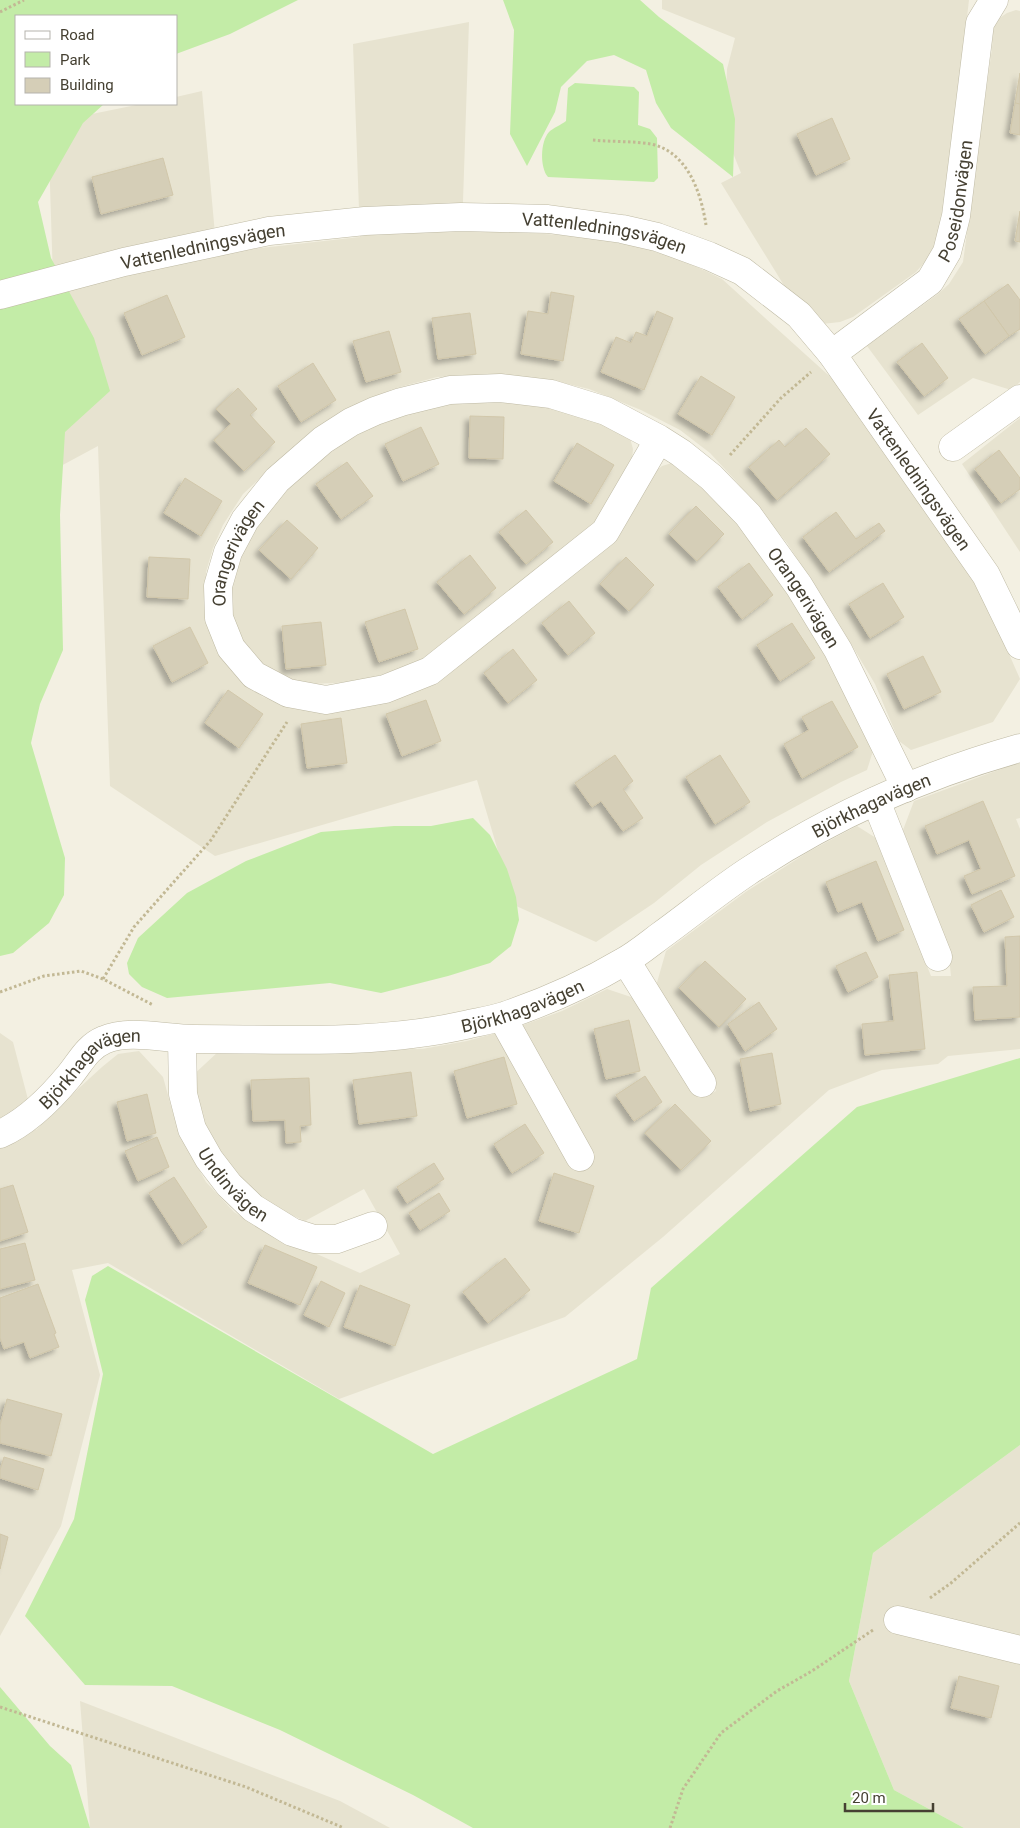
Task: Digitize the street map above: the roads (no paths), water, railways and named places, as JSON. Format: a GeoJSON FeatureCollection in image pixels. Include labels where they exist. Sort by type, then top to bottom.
{"type":"FeatureCollection","features":[{"type":"Feature","properties":{"kind":"street","name":"Poseidonvägen"},"geometry":{"type":"LineString","coordinates":[[832,354],[930,281],[947,252],[956,216],[980,23],[994,0]]}},
{"type":"Feature","properties":{"kind":"street","name":"Vattenledningsvägen"},"geometry":{"type":"LineString","coordinates":[[0,295],[124,262],[268,231],[365,221],[461,217],[548,219],[622,229],[657,237],[709,256],[742,271],[799,315],[832,354],[986,575],[1020,645]]}},
{"type":"Feature","properties":{"kind":"street","name":"Orangerivägen"},"geometry":{"type":"LineString","coordinates":[[659,439],[604,532],[430,671],[385,689],[326,700],[288,693],[254,675],[231,648],[219,618],[218,586],[228,552],[245,520],[277,480],[323,440],[351,422],[401,402],[450,390],[500,388],[551,394],[606,410],[659,439],[681,453],[711,477],[748,514],[799,586],[838,650],[906,788]]}},
{"type":"Feature","properties":{"kind":"street"},"geometry":{"type":"LineString","coordinates":[[953,447],[1020,399]]}},
{"type":"Feature","properties":{"kind":"street","name":"Björkhagavägen"},"geometry":{"type":"LineString","coordinates":[[0,1134],[17,1126],[55,1093],[89,1049],[104,1040],[124,1034],[182,1039],[363,1039],[434,1032],[502,1017],[592,980],[626,961],[748,872],[816,831],[876,800],[992,756],[1020,748]]}},
{"type":"Feature","properties":{"kind":"street"},"geometry":{"type":"LineString","coordinates":[[876,800],[938,956]]}},
{"type":"Feature","properties":{"kind":"street"},"geometry":{"type":"LineString","coordinates":[[626,961],[702,1083]]}},
{"type":"Feature","properties":{"kind":"street"},"geometry":{"type":"LineString","coordinates":[[502,1017],[580,1157]]}},
{"type":"Feature","properties":{"kind":"street","name":"Undinvägen"},"geometry":{"type":"LineString","coordinates":[[182,1039],[182,1094],[192,1129],[209,1159],[229,1185],[253,1208],[292,1232],[314,1239],[337,1239],[373,1226]]}},
{"type":"Feature","properties":{"kind":"street"},"geometry":{"type":"LineString","coordinates":[[898,1620],[1020,1650]]}}]}
